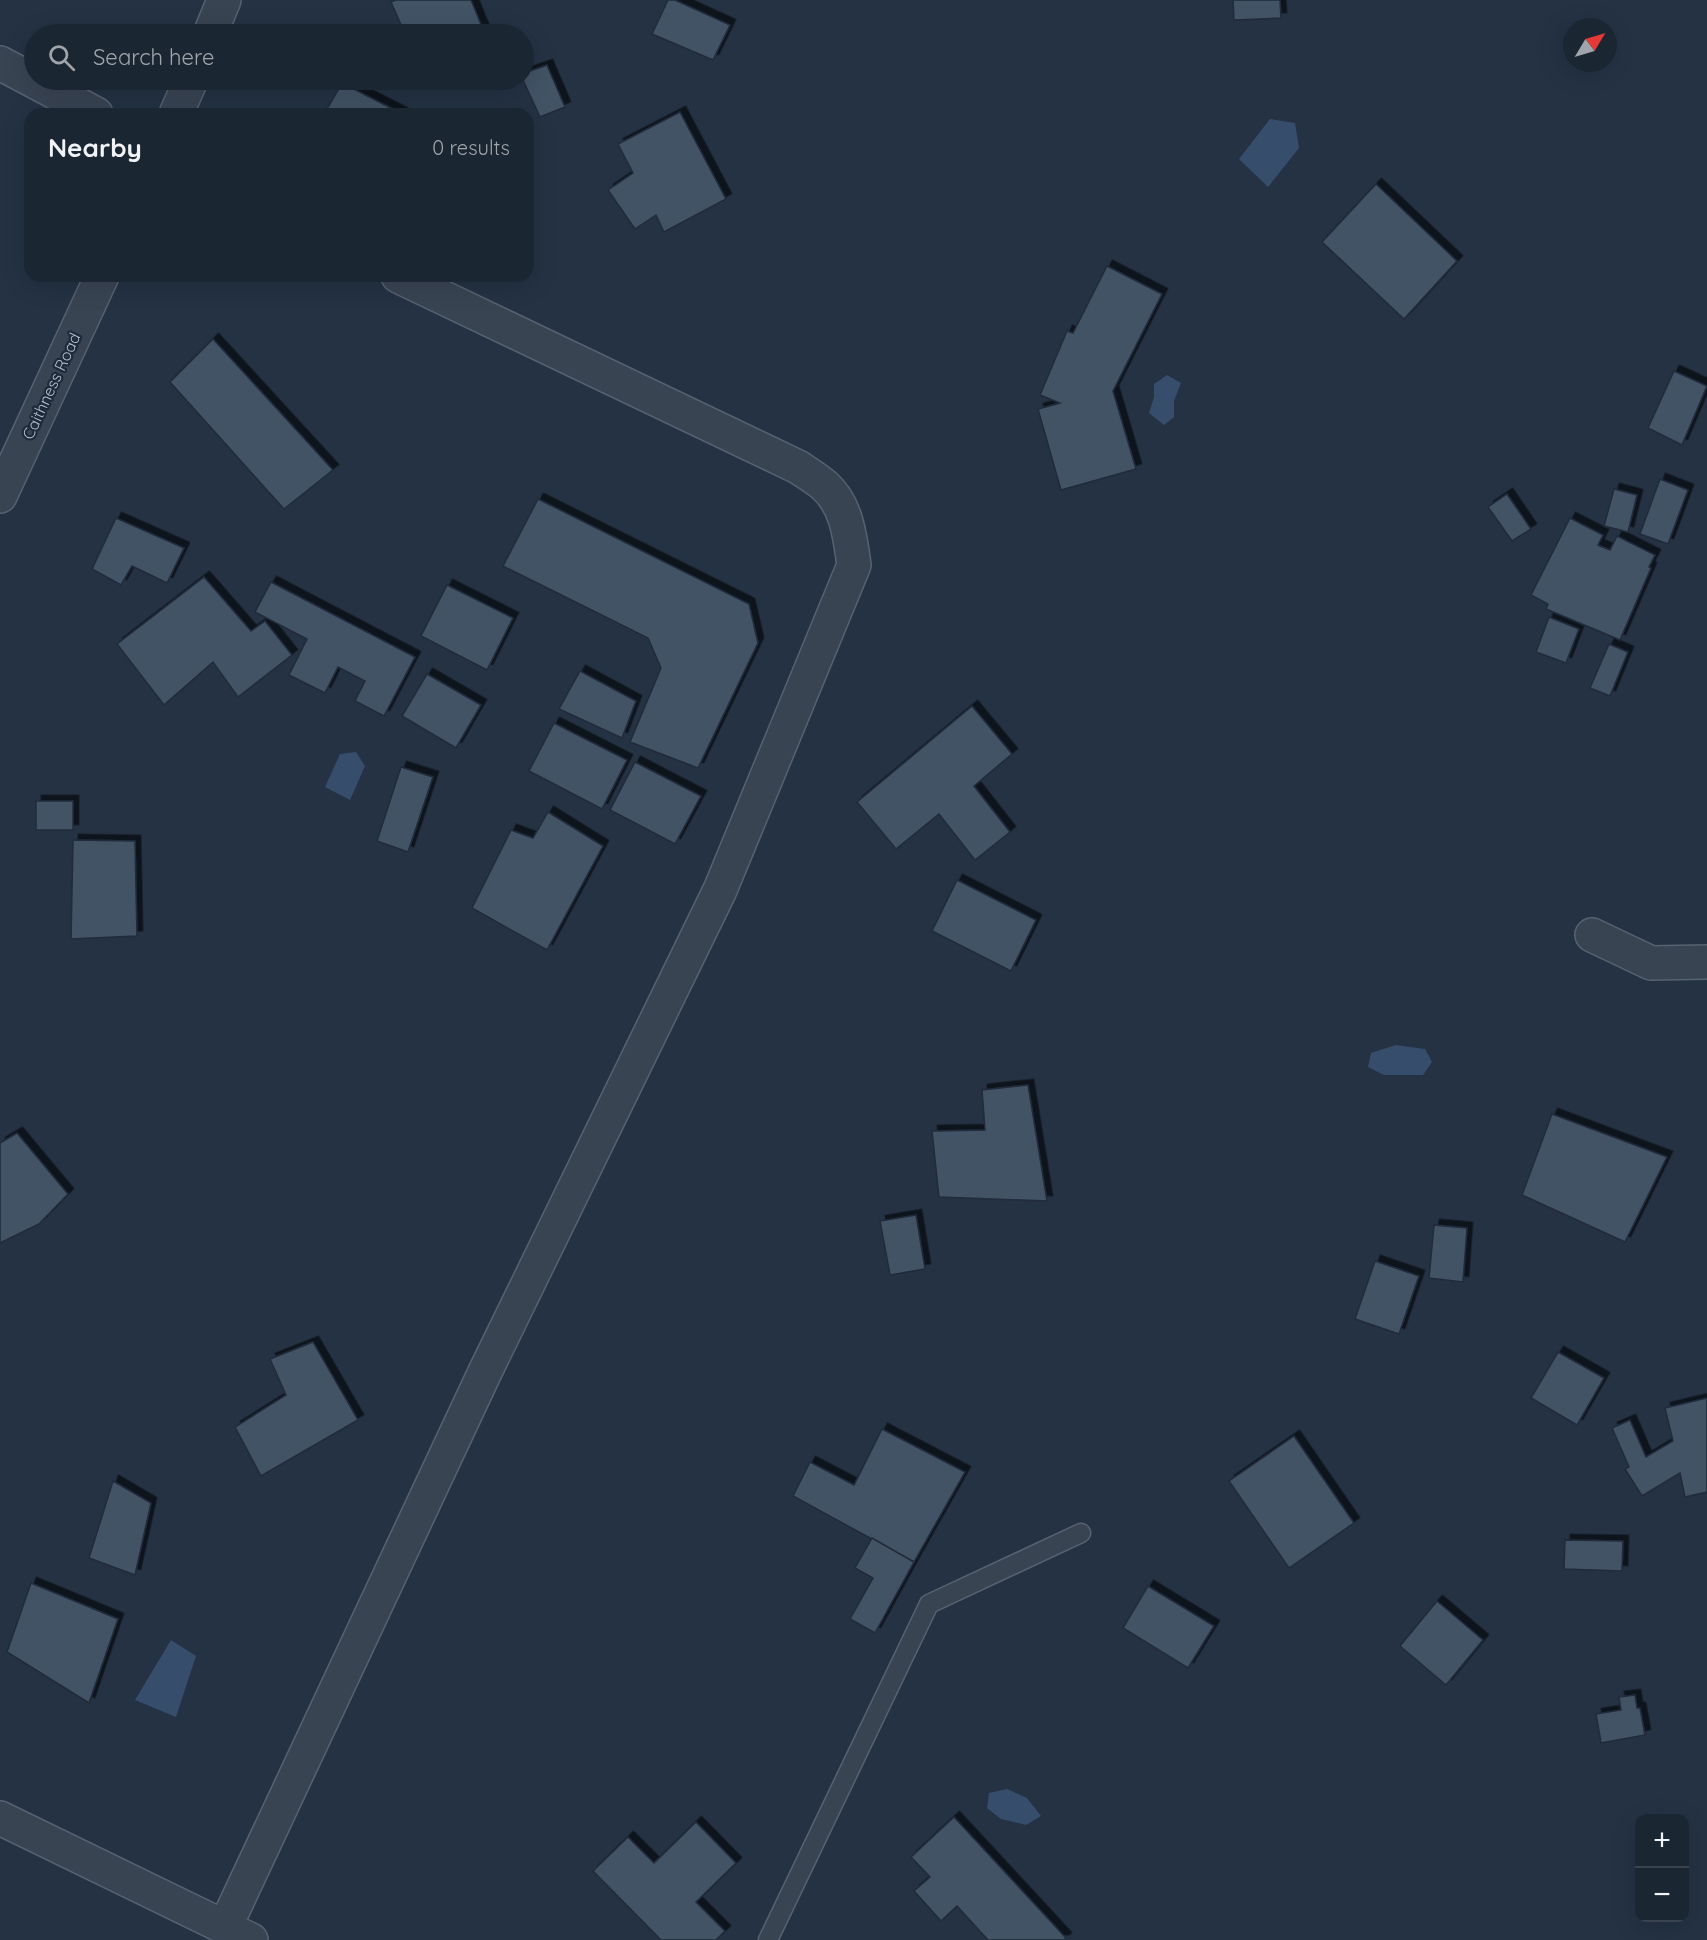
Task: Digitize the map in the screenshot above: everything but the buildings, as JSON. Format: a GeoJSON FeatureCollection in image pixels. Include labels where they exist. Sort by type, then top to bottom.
{"type":"FeatureCollection","features":[{"type":"Feature","properties":{"kind":"street"},"geometry":{"type":"LineString","coordinates":[[214,24],[224,0]]}},
{"type":"Feature","properties":{"kind":"street"},"geometry":{"type":"LineString","coordinates":[[0,63],[24,76]]}},
{"type":"Feature","properties":{"kind":"street"},"geometry":{"type":"LineString","coordinates":[[51,90],[85,108]]}},
{"type":"Feature","properties":{"kind":"street"},"geometry":{"type":"LineString","coordinates":[[179,108],[187,90]]}},
{"type":"Feature","properties":{"kind":"street","name":"Caithness Road"},"geometry":{"type":"LineString","coordinates":[[0,496],[99,282]]}},
{"type":"Feature","properties":{"kind":"street"},"geometry":{"type":"LineString","coordinates":[[0,1818],[238,1934],[484,1374],[720,890],[854,565],[848,525],[837,503],[826,487],[798,467],[411,282]]}},
{"type":"Feature","properties":{"kind":"street"},"geometry":{"type":"LineString","coordinates":[[1592,935],[1651,963],[1707,962]]}},
{"type":"Feature","properties":{"kind":"lane"},"geometry":{"type":"LineString","coordinates":[[768,1940],[929,1604],[1081,1533]]}},
{"type":"Feature","properties":{"kind":"water"},"geometry":{"type":"Polygon","coordinates":[[[1270,119],[1295,123],[1299,148],[1268,187],[1239,159],[1270,119]]]}},
{"type":"Feature","properties":{"kind":"water"},"geometry":{"type":"Polygon","coordinates":[[[1167,375],[1181,383],[1174,401],[1174,417],[1164,425],[1149,413],[1154,397],[1154,384],[1167,375]]]}},
{"type":"Feature","properties":{"kind":"water"},"geometry":{"type":"Polygon","coordinates":[[[356,752],[365,766],[350,800],[325,787],[340,754],[356,752]]]}},
{"type":"Feature","properties":{"kind":"water"},"geometry":{"type":"Polygon","coordinates":[[[1396,1045],[1425,1049],[1432,1062],[1423,1075],[1384,1075],[1368,1067],[1371,1053],[1396,1045]]]}},
{"type":"Feature","properties":{"kind":"water"},"geometry":{"type":"Polygon","coordinates":[[[171,1640],[196,1656],[176,1717],[135,1700],[171,1640]]]}},
{"type":"Feature","properties":{"kind":"water"},"geometry":{"type":"Polygon","coordinates":[[[1007,1789],[1027,1798],[1041,1816],[1026,1825],[1001,1819],[987,1808],[989,1793],[1007,1789]]]}}]}
